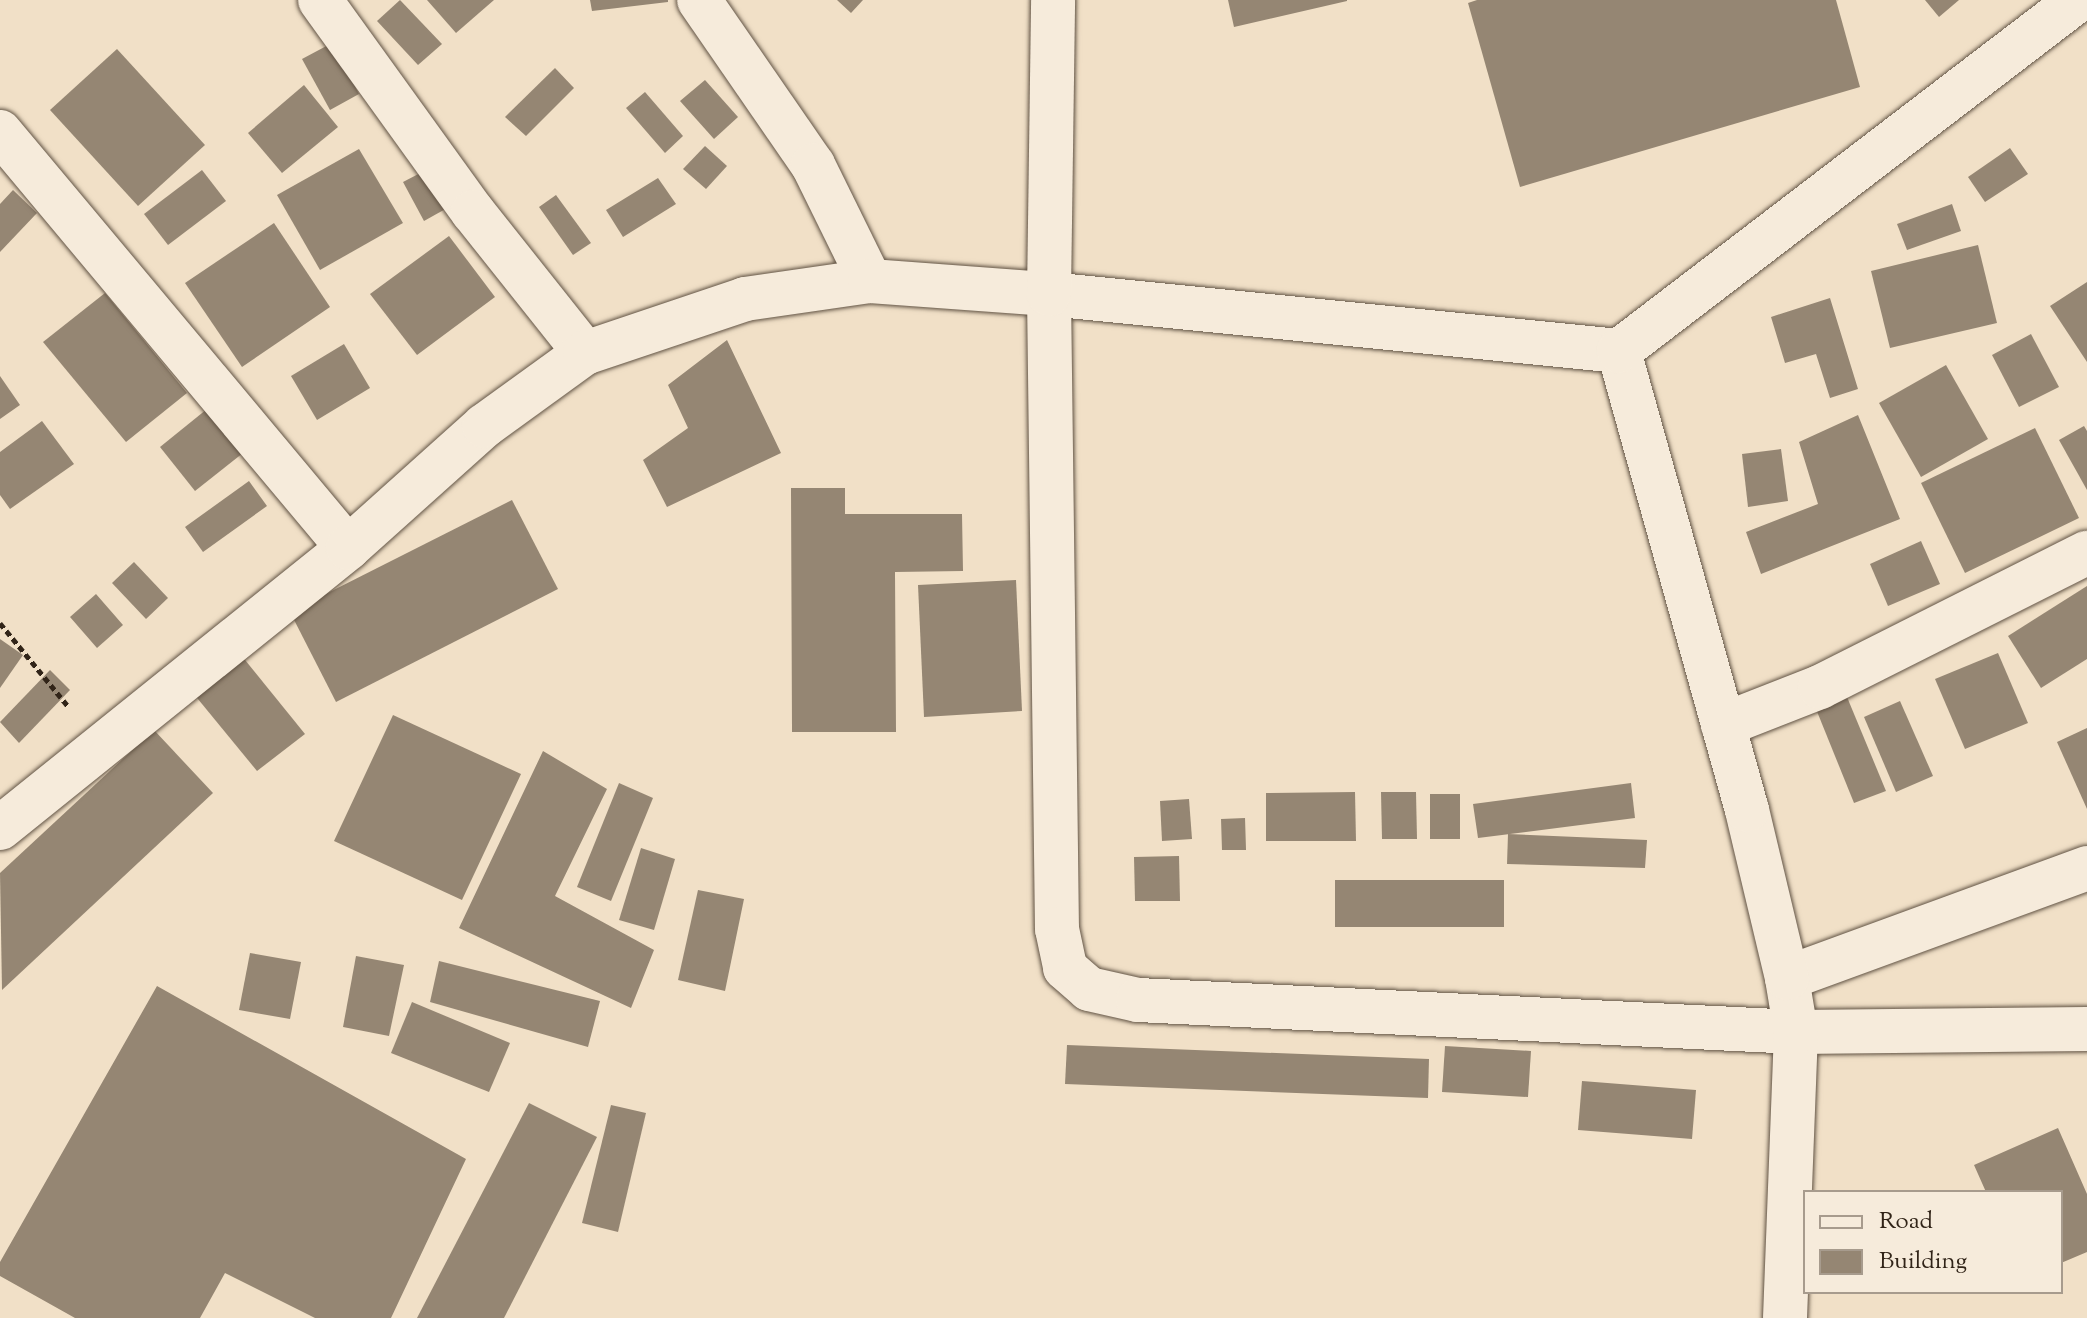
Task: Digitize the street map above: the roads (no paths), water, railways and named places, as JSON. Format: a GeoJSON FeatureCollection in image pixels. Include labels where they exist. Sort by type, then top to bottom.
{"type":"FeatureCollection","features":[{"type":"Feature","properties":{"kind":"street"},"geometry":{"type":"LineString","coordinates":[[320,0],[473,212],[585,353]]}},
{"type":"Feature","properties":{"kind":"street"},"geometry":{"type":"LineString","coordinates":[[699,0],[813,165],[870,281]]}},
{"type":"Feature","properties":{"kind":"street"},"geometry":{"type":"LineString","coordinates":[[1053,0],[1049,294],[1057,929],[1065,968],[1089,989],[1138,1000],[1796,1032],[2087,1029]]}},
{"type":"Feature","properties":{"kind":"street"},"geometry":{"type":"LineString","coordinates":[[0,828],[348,548],[484,426],[585,353],[745,299],[870,281],[1049,294],[1619,351],[2062,5]]}},
{"type":"Feature","properties":{"kind":"street"},"geometry":{"type":"LineString","coordinates":[[0,132],[348,548]]}},
{"type":"Feature","properties":{"kind":"street"},"geometry":{"type":"LineString","coordinates":[[1619,351],[1723,725],[1787,978],[1796,1032],[1785,1318]]}},
{"type":"Feature","properties":{"kind":"street"},"geometry":{"type":"LineString","coordinates":[[1723,725],[1820,687],[2087,553]]}},
{"type":"Feature","properties":{"kind":"street"},"geometry":{"type":"LineString","coordinates":[[1787,978],[2087,868]]}}]}
